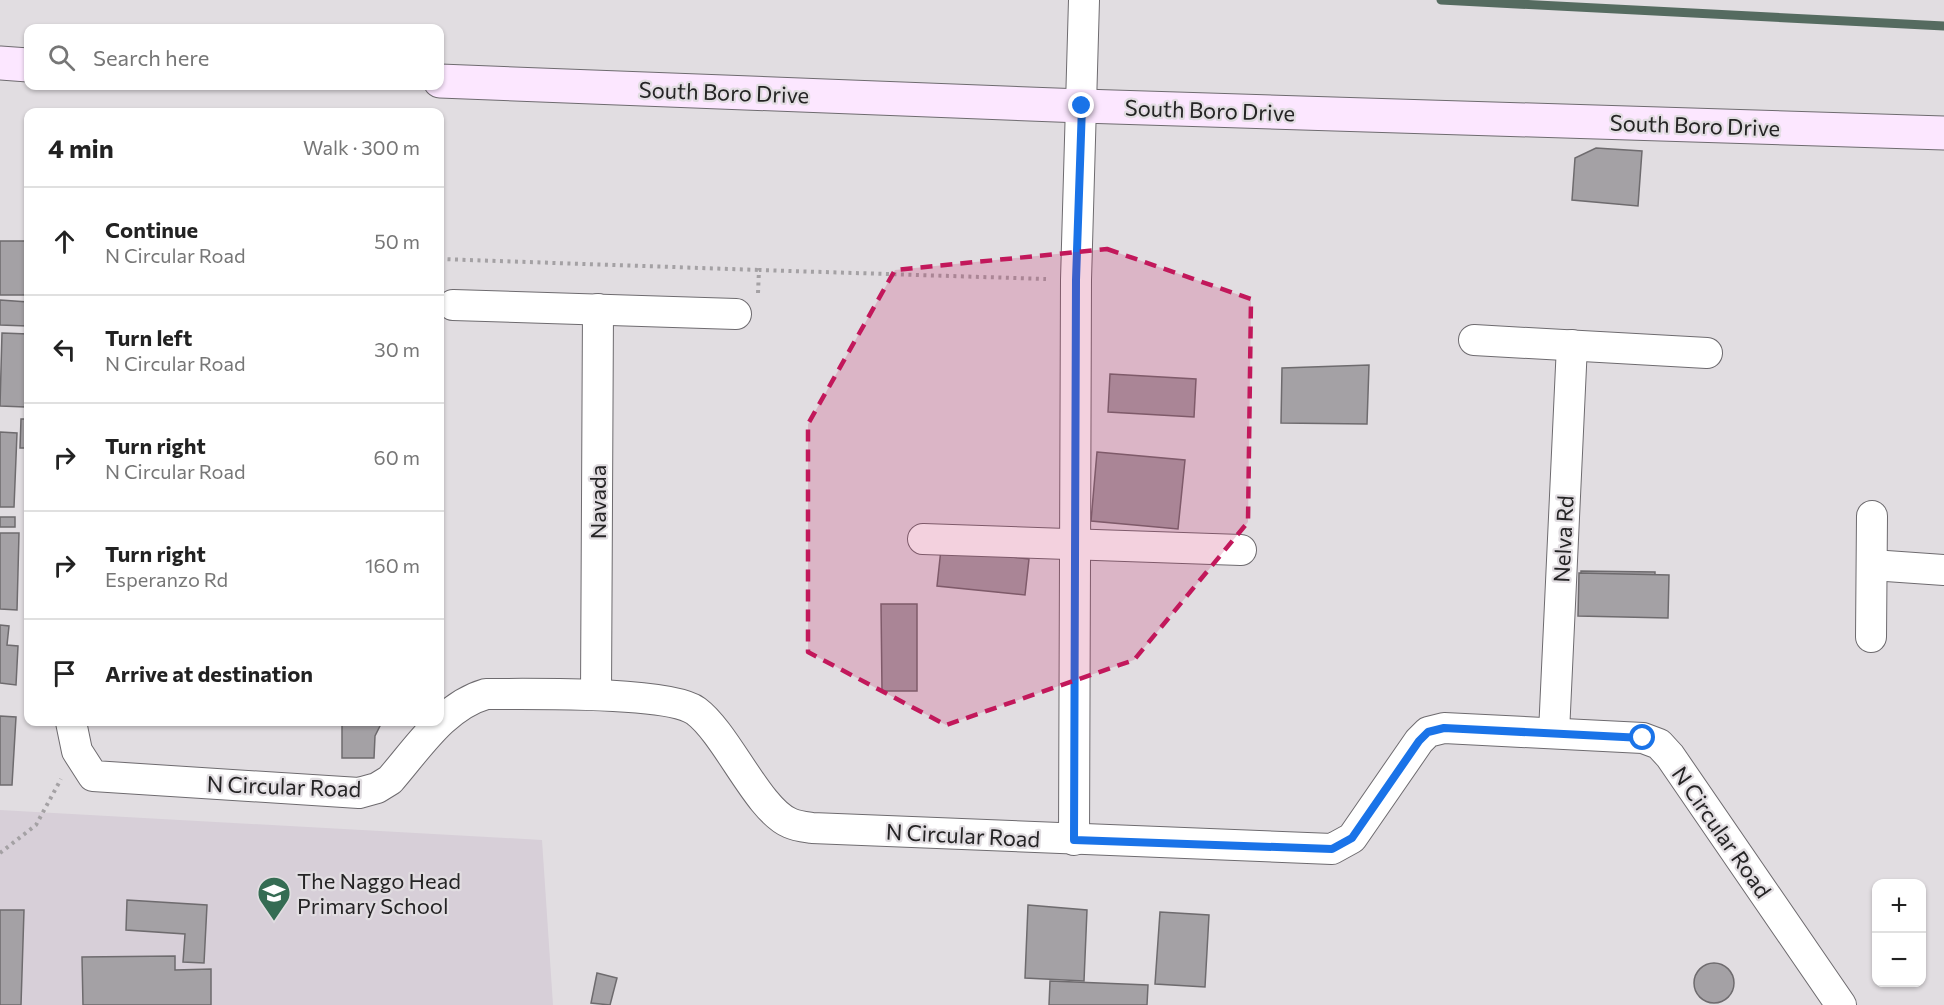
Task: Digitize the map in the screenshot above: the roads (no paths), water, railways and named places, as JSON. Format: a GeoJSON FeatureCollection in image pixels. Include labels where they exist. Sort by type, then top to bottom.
{"type":"FeatureCollection","features":[{"type":"Feature","properties":{"kind":"main road"},"geometry":{"type":"LineString","coordinates":[[0,63],[24,65]]}},
{"type":"Feature","properties":{"kind":"main road","name":"South Boro Drive"},"geometry":{"type":"LineString","coordinates":[[444,81],[1082,106],[1944,133]]}},
{"type":"Feature","properties":{"kind":"street"},"geometry":{"type":"LineString","coordinates":[[1074,840],[1076,280],[1084,0]]}},
{"type":"Feature","properties":{"kind":"street"},"geometry":{"type":"LineString","coordinates":[[453,305],[736,314]]}},
{"type":"Feature","properties":{"kind":"street","name":"Navada"},"geometry":{"type":"LineString","coordinates":[[596,695],[598,309]]}},
{"type":"Feature","properties":{"kind":"street"},"geometry":{"type":"LineString","coordinates":[[1474,340],[1707,353]]}},
{"type":"Feature","properties":{"kind":"street","name":"Nelva Rd"},"geometry":{"type":"LineString","coordinates":[[1554,733],[1572,345]]}},
{"type":"Feature","properties":{"kind":"street"},"geometry":{"type":"LineString","coordinates":[[1871,637],[1872,516]]}},
{"type":"Feature","properties":{"kind":"street"},"geometry":{"type":"LineString","coordinates":[[923,539],[1241,550]]}},
{"type":"Feature","properties":{"kind":"street"},"geometry":{"type":"LineString","coordinates":[[1872,565],[1944,570]]}},
{"type":"Feature","properties":{"kind":"street","name":"N Circular Road"},"geometry":{"type":"LineString","coordinates":[[444,719],[453,709],[470,699],[486,694],[596,695],[674,702],[694,709],[709,723],[767,804],[788,823],[812,828],[1332,849],[1352,838],[1419,741],[1428,732],[1444,728],[1643,738],[1659,744],[1841,1005]]}},
{"type":"Feature","properties":{"kind":"street","name":"N Circular Road"},"geometry":{"type":"LineString","coordinates":[[72,726],[77,751],[93,776],[359,793],[377,788],[390,780],[438,726]]}},
{"type":"Feature","properties":{"kind":"waterway"},"geometry":{"type":"LineString","coordinates":[[1441,0],[1944,26]]}},
{"type":"Feature","properties":{"kind":"place","name":"The Naggo Head Primary School"},"geometry":{"type":"Point","coordinates":[274,922]}}]}
